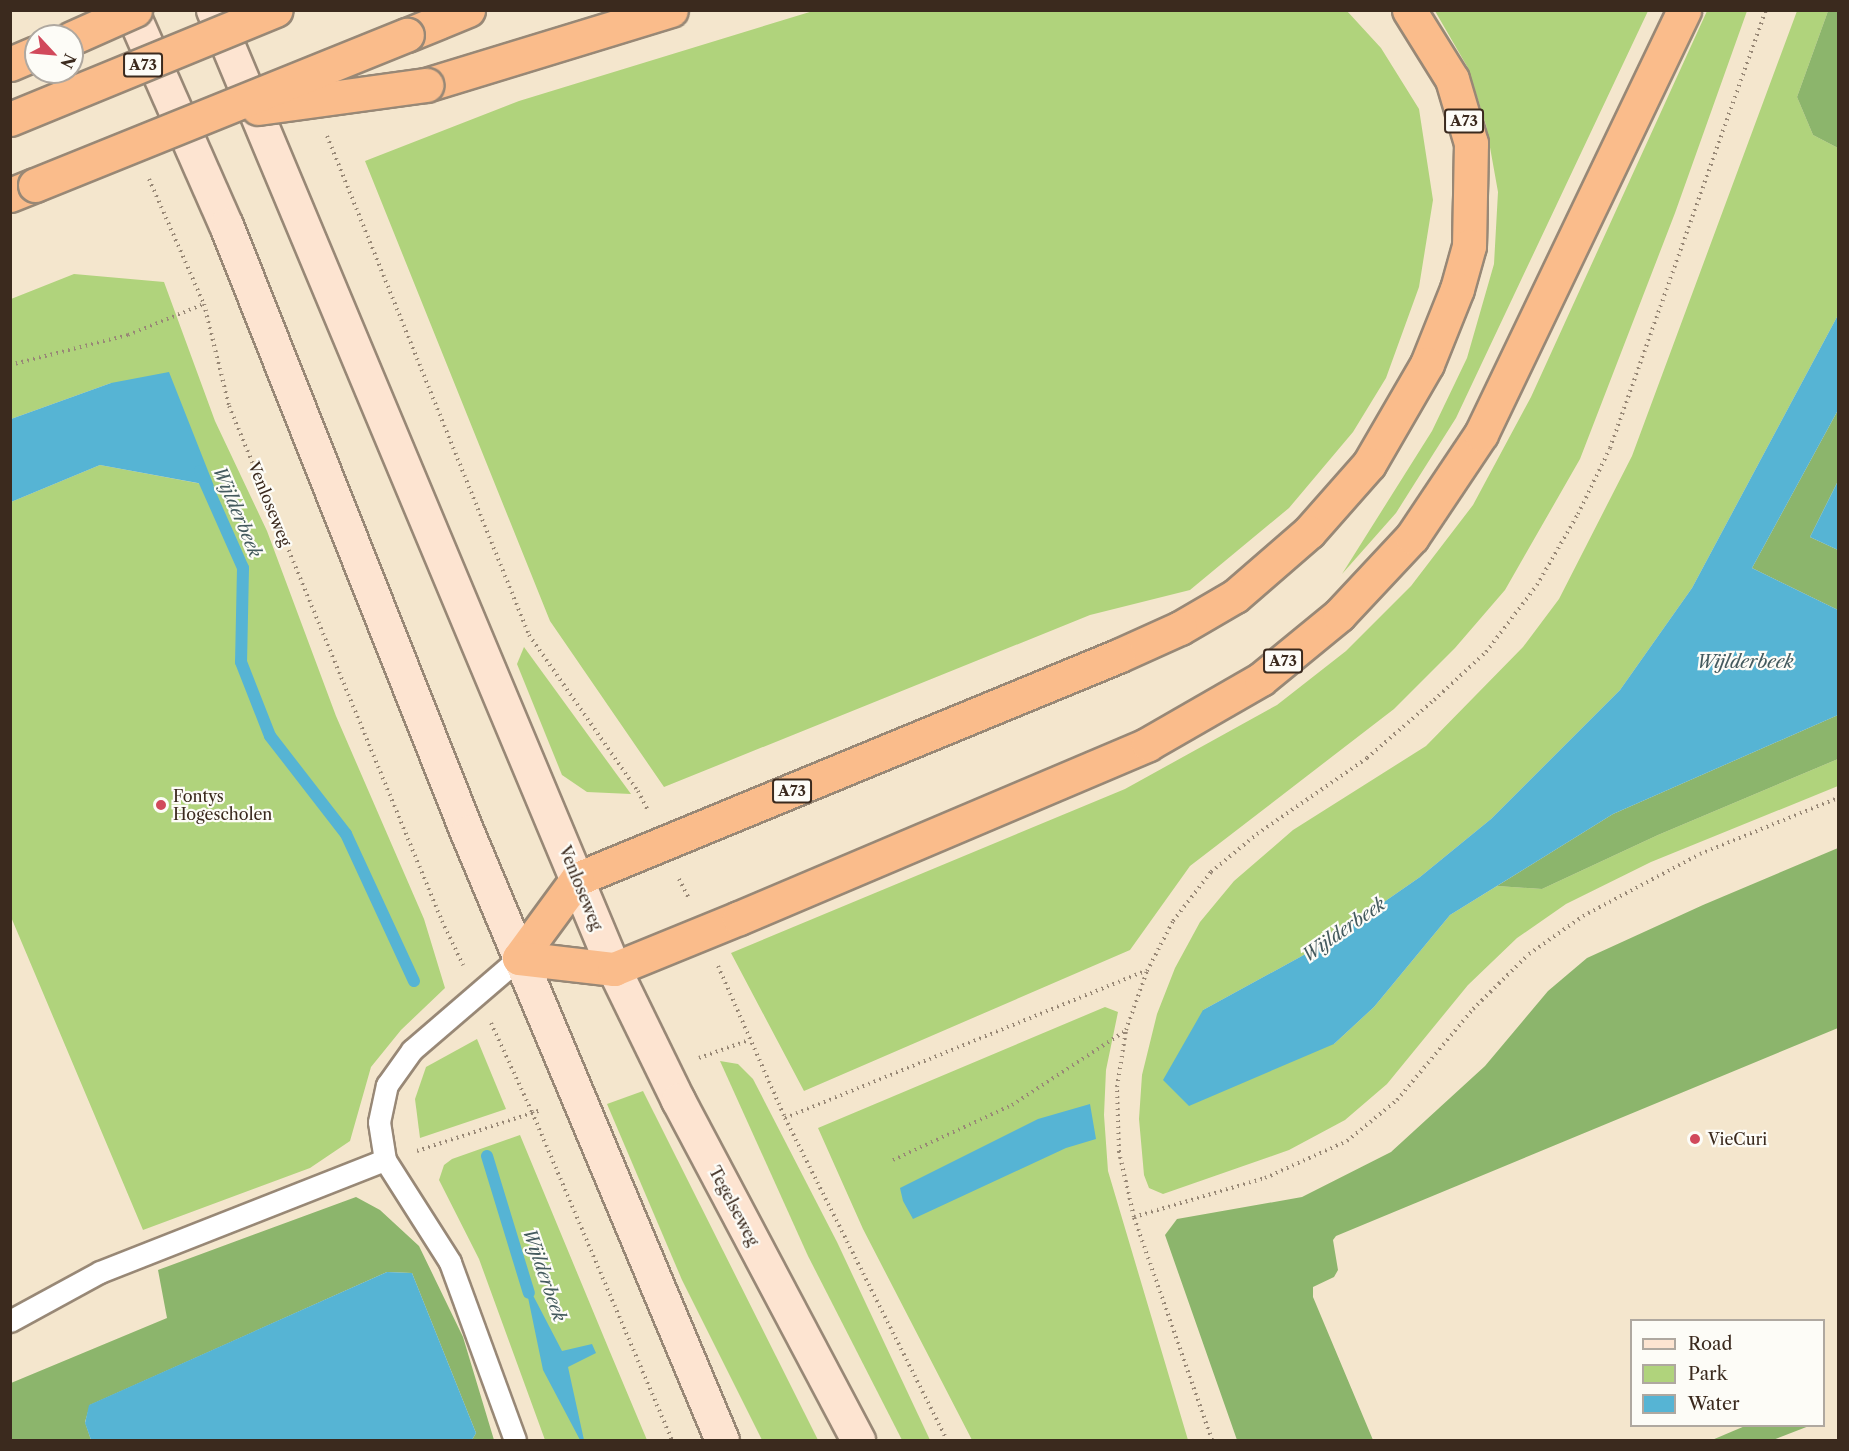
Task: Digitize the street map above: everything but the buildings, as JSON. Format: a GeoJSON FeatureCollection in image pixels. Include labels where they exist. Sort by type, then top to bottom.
{"type":"FeatureCollection","features":[{"type":"Feature","properties":{"kind":"highway"},"geometry":{"type":"LineString","coordinates":[[84,32],[133,10]]}},
{"type":"Feature","properties":{"kind":"highway","name":"A73"},"geometry":{"type":"LineString","coordinates":[[10,119],[276,10]]}},
{"type":"Feature","properties":{"kind":"highway"},"geometry":{"type":"LineString","coordinates":[[23,190],[468,10]]}},
{"type":"Feature","properties":{"kind":"highway"},"geometry":{"type":"LineString","coordinates":[[209,115],[426,86],[671,10]]}},
{"type":"Feature","properties":{"kind":"highway","name":"A73"},"geometry":{"type":"LineString","coordinates":[[578,879],[1180,628],[1235,596],[1309,532],[1369,464],[1427,364],[1458,288],[1469,246],[1470,143],[1452,79],[1409,10]]}},
{"type":"Feature","properties":{"kind":"highway","name":"A73"},"geometry":{"type":"LineString","coordinates":[[614,969],[1148,744],[1261,679],[1340,615],[1412,537],[1481,435],[1684,10]]}},
{"type":"Feature","properties":{"kind":"highway"},"geometry":{"type":"LineString","coordinates":[[10,64],[24,58]]}},
{"type":"Feature","properties":{"kind":"highway"},"geometry":{"type":"LineString","coordinates":[[519,958],[578,879]]}},
{"type":"Feature","properties":{"kind":"highway"},"geometry":{"type":"LineString","coordinates":[[519,958],[614,969]]}},
{"type":"Feature","properties":{"kind":"main road"},"geometry":{"type":"LineString","coordinates":[[133,10],[226,225],[519,958],[722,1440]]}},
{"type":"Feature","properties":{"kind":"main road","name":"Venloseweg"},"geometry":{"type":"LineString","coordinates":[[213,10],[614,969]]}},
{"type":"Feature","properties":{"kind":"main road","name":"Tegelseweg"},"geometry":{"type":"LineString","coordinates":[[614,969],[678,1100],[858,1440]]}},
{"type":"Feature","properties":{"kind":"lane"},"geometry":{"type":"LineString","coordinates":[[514,1440],[450,1262],[385,1160],[379,1122],[387,1085],[412,1050],[519,958]]}},
{"type":"Feature","properties":{"kind":"lane"},"geometry":{"type":"LineString","coordinates":[[10,1321],[100,1272],[385,1160]]}},
{"type":"Feature","properties":{"kind":"path"},"geometry":{"type":"LineString","coordinates":[[1212,1440],[1134,1217],[1119,1152],[1117,1087],[1126,1030],[1147,970],[1173,921],[1211,872],[1257,834],[1367,758],[1434,700],[1486,652],[1537,585],[1578,514],[1610,448],[1766,10]]}},
{"type":"Feature","properties":{"kind":"path"},"geometry":{"type":"LineString","coordinates":[[325,131],[529,635],[638,791],[704,932],[749,1040],[785,1118],[947,1440]]}},
{"type":"Feature","properties":{"kind":"path","name":"Venloseweg"},"geometry":{"type":"LineString","coordinates":[[148,177],[204,304],[229,406],[441,921],[477,993]]}},
{"type":"Feature","properties":{"kind":"path"},"geometry":{"type":"LineString","coordinates":[[10,365],[128,335],[204,304]]}},
{"type":"Feature","properties":{"kind":"path"},"geometry":{"type":"LineString","coordinates":[[1134,1217],[1265,1178],[1347,1141],[1397,1100],[1473,1009],[1538,947],[1582,916],[1700,854],[1839,798]]}},
{"type":"Feature","properties":{"kind":"path"},"geometry":{"type":"LineString","coordinates":[[785,1118],[1147,970]]}},
{"type":"Feature","properties":{"kind":"path"},"geometry":{"type":"LineString","coordinates":[[477,993],[532,1112],[672,1440]]}},
{"type":"Feature","properties":{"kind":"path"},"geometry":{"type":"LineString","coordinates":[[893,1160],[1012,1105],[1126,1030]]}},
{"type":"Feature","properties":{"kind":"green space"},"geometry":{"type":"Polygon","coordinates":[[[813,11],[1347,11],[1381,48],[1419,109],[1433,200],[1419,287],[1386,378],[1353,432],[1289,508],[1190,590],[1090,615],[664,787],[550,621],[365,161],[519,101],[813,11]]]}},
{"type":"Feature","properties":{"kind":"green space"},"geometry":{"type":"Polygon","coordinates":[[[1435,11],[1648,11],[1456,418],[1396,513],[1342,574],[1432,431],[1467,358],[1494,264],[1498,192],[1486,125],[1468,68],[1435,11]]]}},
{"type":"Feature","properties":{"kind":"green space"},"geometry":{"type":"Polygon","coordinates":[[[1707,11],[1747,11],[1675,213],[1580,459],[1505,590],[1455,648],[1394,709],[1190,866],[1130,950],[804,1091],[731,953],[1125,789],[1277,705],[1346,651],[1411,586],[1473,505],[1531,397],[1707,11]]]}},
{"type":"Feature","properties":{"kind":"green space"},"geometry":{"type":"Polygon","coordinates":[[[1797,11],[1828,11],[1797,97],[1813,135],[1838,148],[1838,315],[1692,588],[1620,690],[1491,819],[1420,877],[1322,945],[1203,1010],[1334,1044],[1374,1007],[1450,915],[1497,886],[1542,889],[1658,835],[1838,759],[1838,786],[1651,862],[1566,904],[1517,938],[1468,985],[1387,1084],[1345,1120],[1289,1150],[1163,1194],[1149,1188],[1144,1175],[1139,1119],[1142,1075],[1157,1014],[1175,968],[1200,922],[1234,881],[1293,830],[1426,746],[1523,647],[1559,599],[1632,456],[1797,11]]]}},
{"type":"Feature","properties":{"kind":"green space"},"geometry":{"type":"Polygon","coordinates":[[[1828,11],[1838,11],[1838,148],[1813,135],[1797,97],[1828,11]]]}},
{"type":"Feature","properties":{"kind":"green space"},"geometry":{"type":"Polygon","coordinates":[[[74,274],[164,282],[215,421],[267,531],[336,716],[424,919],[445,988],[401,1030],[371,1067],[350,1141],[310,1168],[143,1230],[11,917],[11,502],[100,465],[213,486],[111,383],[11,419],[11,299],[74,274]]]}},
{"type":"Feature","properties":{"kind":"green space"},"geometry":{"type":"Polygon","coordinates":[[[1838,410],[1838,481],[1810,537],[1838,550],[1838,610],[1752,568],[1838,410]]]}},
{"type":"Feature","properties":{"kind":"green space"},"geometry":{"type":"Polygon","coordinates":[[[524,647],[631,794],[587,792],[562,775],[517,664],[524,647]]]}},
{"type":"Feature","properties":{"kind":"green space"},"geometry":{"type":"Polygon","coordinates":[[[1838,715],[1838,759],[1658,835],[1542,889],[1497,886],[1613,814],[1838,715]]]}},
{"type":"Feature","properties":{"kind":"green space"},"geometry":{"type":"Polygon","coordinates":[[[1838,848],[1838,1028],[1336,1236],[1333,1240],[1338,1270],[1334,1277],[1313,1287],[1313,1297],[1373,1440],[1237,1440],[1165,1235],[1177,1219],[1302,1197],[1391,1152],[1485,1066],[1548,991],[1587,958],[1703,905],[1838,848]]]}},
{"type":"Feature","properties":{"kind":"green space"},"geometry":{"type":"Polygon","coordinates":[[[1105,1007],[1118,1012],[1106,1070],[1104,1115],[1108,1171],[1188,1440],[972,1440],[863,1229],[818,1128],[1105,1007]]]}},
{"type":"Feature","properties":{"kind":"green space"},"geometry":{"type":"Polygon","coordinates":[[[477,1039],[506,1109],[420,1138],[415,1099],[426,1067],[477,1039]]]}},
{"type":"Feature","properties":{"kind":"green space"},"geometry":{"type":"Polygon","coordinates":[[[720,1061],[738,1064],[753,1079],[837,1242],[930,1440],[902,1440],[808,1256],[720,1061]]]}},
{"type":"Feature","properties":{"kind":"green space"},"geometry":{"type":"Polygon","coordinates":[[[643,1091],[818,1440],[762,1440],[682,1280],[607,1104],[643,1091]]]}},
{"type":"Feature","properties":{"kind":"green space"},"geometry":{"type":"Polygon","coordinates":[[[520,1135],[647,1440],[545,1440],[479,1259],[439,1180],[444,1165],[452,1159],[520,1135]]]}},
{"type":"Feature","properties":{"kind":"green space"},"geometry":{"type":"Polygon","coordinates":[[[356,1197],[380,1210],[419,1246],[463,1337],[494,1440],[472,1440],[476,1433],[412,1273],[387,1272],[90,1405],[85,1422],[91,1440],[11,1440],[11,1383],[167,1318],[158,1270],[356,1197]]]}},
{"type":"Feature","properties":{"kind":"green space"},"geometry":{"type":"Polygon","coordinates":[[[1743,1427],[1806,1427],[1773,1440],[1712,1440],[1743,1427]]]}},
{"type":"Feature","properties":{"kind":"water","name":"Wijlderbeek"},"geometry":{"type":"Polygon","coordinates":[[[1838,315],[1838,410],[1752,568],[1838,610],[1838,715],[1613,814],[1450,915],[1374,1007],[1334,1044],[1189,1106],[1163,1080],[1203,1010],[1322,945],[1420,877],[1491,819],[1620,690],[1692,588],[1838,315]]]}},
{"type":"Feature","properties":{"kind":"water"},"geometry":{"type":"Polygon","coordinates":[[[169,372],[214,486],[100,465],[11,502],[11,419],[111,383],[169,372]]]}},
{"type":"Feature","properties":{"kind":"water"},"geometry":{"type":"Polygon","coordinates":[[[1838,481],[1838,550],[1810,537],[1838,481]]]}},
{"type":"Feature","properties":{"kind":"water"},"geometry":{"type":"Polygon","coordinates":[[[1090,1104],[1096,1139],[1066,1148],[913,1219],[903,1201],[900,1188],[1038,1119],[1090,1104]]]}},
{"type":"Feature","properties":{"kind":"water"},"geometry":{"type":"Polygon","coordinates":[[[387,1272],[412,1273],[476,1433],[472,1440],[91,1440],[85,1423],[89,1405],[387,1272]]]}},
{"type":"Feature","properties":{"kind":"water"},"geometry":{"type":"Polygon","coordinates":[[[524,1278],[562,1351],[592,1344],[596,1353],[568,1367],[584,1440],[580,1440],[543,1370],[524,1278]]]}},
{"type":"Feature","properties":{"kind":"waterway","name":"Wijlderbeek"},"geometry":{"type":"LineString","coordinates":[[200,471],[243,568],[241,662],[270,736],[346,834],[414,981]]}},
{"type":"Feature","properties":{"kind":"waterway","name":"Wijlderbeek"},"geometry":{"type":"LineString","coordinates":[[487,1156],[529,1293]]}},
{"type":"Feature","properties":{"kind":"place","name":"Fontys Hogescholen"},"geometry":{"type":"Point","coordinates":[161,805]}},
{"type":"Feature","properties":{"kind":"place","name":"VieCuri"},"geometry":{"type":"Point","coordinates":[1695,1139]}}]}
